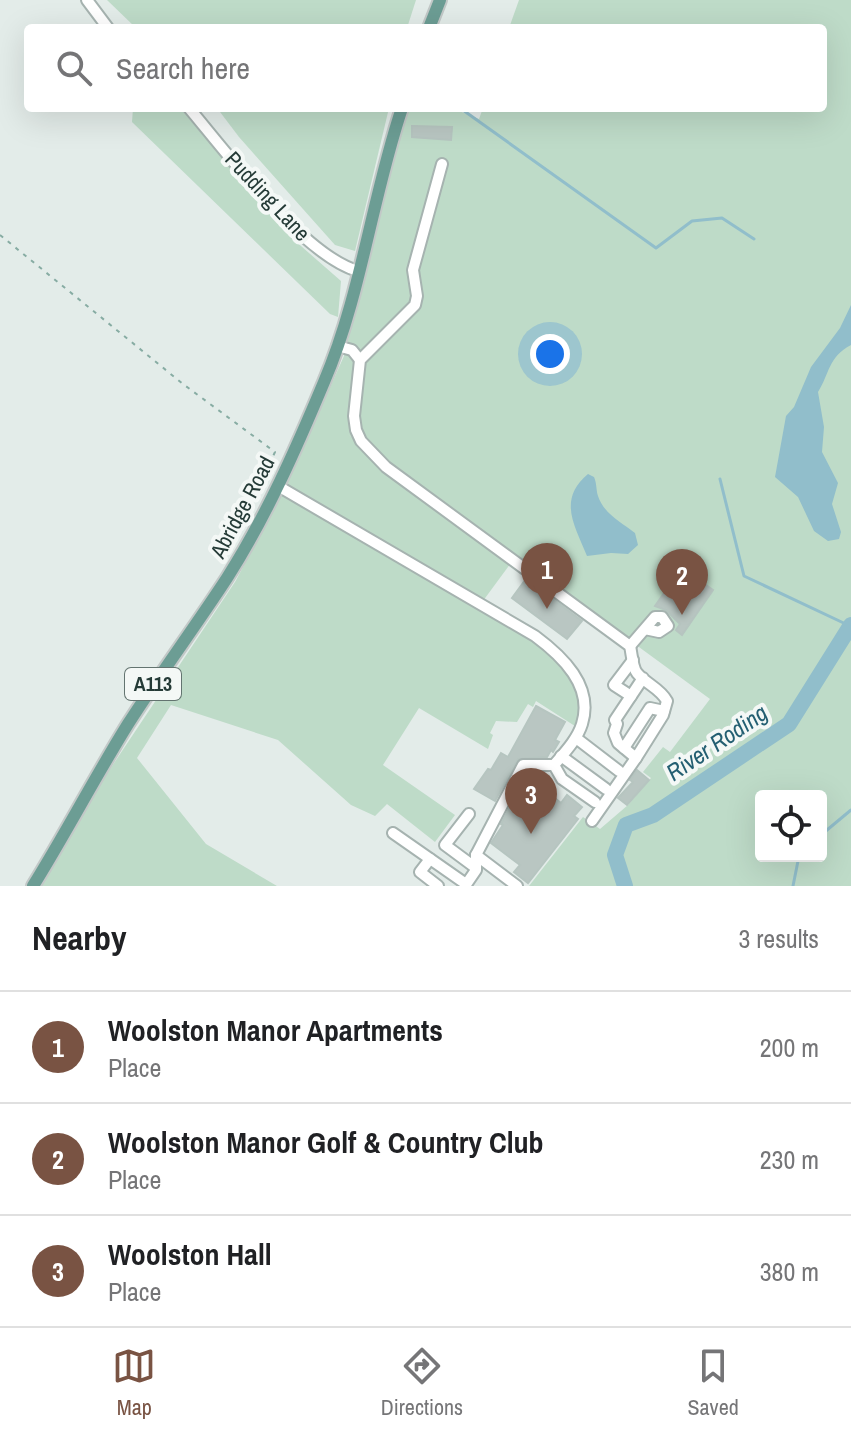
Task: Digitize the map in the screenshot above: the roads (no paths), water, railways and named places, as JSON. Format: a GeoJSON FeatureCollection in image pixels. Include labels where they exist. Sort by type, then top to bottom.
{"type":"FeatureCollection","features":[{"type":"Feature","properties":{"kind":"main road"},"geometry":{"type":"LineString","coordinates":[[431,24],[440,0]]}},
{"type":"Feature","properties":{"kind":"main road","name":"Abridge Road"},"geometry":{"type":"LineString","coordinates":[[33,886],[113,748],[227,577],[280,483],[337,346],[401,112]]}},
{"type":"Feature","properties":{"kind":"street"},"geometry":{"type":"LineString","coordinates":[[87,0],[105,24]]}},
{"type":"Feature","properties":{"kind":"street","name":"Pudding Lane"},"geometry":{"type":"LineString","coordinates":[[192,112],[248,179],[304,236],[328,256],[358,271]]}},
{"type":"Feature","properties":{"kind":"street"},"geometry":{"type":"LineString","coordinates":[[442,164],[413,270],[417,296],[415,305],[360,360],[354,416],[356,430],[369,450],[386,467],[630,646],[635,671],[667,701],[636,758],[592,821]]}},
{"type":"Feature","properties":{"kind":"street"},"geometry":{"type":"LineString","coordinates":[[337,346],[352,350],[360,360]]}},
{"type":"Feature","properties":{"kind":"street"},"geometry":{"type":"LineString","coordinates":[[280,483],[535,636],[561,656],[582,688],[583,722],[576,738],[558,761]]}},
{"type":"Feature","properties":{"kind":"street"},"geometry":{"type":"LineString","coordinates":[[630,646],[645,629]]}},
{"type":"Feature","properties":{"kind":"street"},"geometry":{"type":"LineString","coordinates":[[631,696],[614,685],[633,660]]}},
{"type":"Feature","properties":{"kind":"street"},"geometry":{"type":"LineString","coordinates":[[636,758],[614,738],[615,720],[643,678]]}},
{"type":"Feature","properties":{"kind":"street"},"geometry":{"type":"LineString","coordinates":[[624,748],[650,708],[664,711]]}},
{"type":"Feature","properties":{"kind":"street"},"geometry":{"type":"LineString","coordinates":[[576,738],[619,771]]}},
{"type":"Feature","properties":{"kind":"street"},"geometry":{"type":"LineString","coordinates":[[558,761],[562,779],[595,802]]}},
{"type":"Feature","properties":{"kind":"street"},"geometry":{"type":"LineString","coordinates":[[393,833],[465,885],[476,868],[476,855],[523,765],[558,761],[606,789]]}},
{"type":"Feature","properties":{"kind":"street"},"geometry":{"type":"LineString","coordinates":[[469,814],[445,845],[476,868]]}},
{"type":"Feature","properties":{"kind":"street"},"geometry":{"type":"LineString","coordinates":[[476,855],[517,886]]}},
{"type":"Feature","properties":{"kind":"street"},"geometry":{"type":"LineString","coordinates":[[430,859],[420,872],[438,886]]}},
{"type":"Feature","properties":{"kind":"water"},"geometry":{"type":"Polygon","coordinates":[[[851,305],[851,345],[834,360],[818,392],[824,427],[822,452],[838,483],[832,504],[841,532],[839,539],[828,541],[814,531],[798,497],[775,477],[786,416],[794,407],[811,367],[840,328],[851,305]]]}},
{"type":"Feature","properties":{"kind":"water"},"geometry":{"type":"Polygon","coordinates":[[[588,474],[594,477],[604,508],[635,533],[638,545],[628,554],[587,556],[574,524],[571,503],[573,494],[588,474]]]}},
{"type":"Feature","properties":{"kind":"waterway"},"geometry":{"type":"LineString","coordinates":[[466,112],[656,248],[692,221],[722,218],[754,239]]}},
{"type":"Feature","properties":{"kind":"waterway"},"geometry":{"type":"LineString","coordinates":[[720,479],[744,576],[850,626]]}},
{"type":"Feature","properties":{"kind":"waterway","name":"River Roding"},"geometry":{"type":"LineString","coordinates":[[625,886],[615,855],[626,825],[653,815],[789,724],[851,625]]}},
{"type":"Feature","properties":{"kind":"waterway"},"geometry":{"type":"LineString","coordinates":[[827,830],[851,810]]}},
{"type":"Feature","properties":{"kind":"waterway"},"geometry":{"type":"LineString","coordinates":[[793,886],[798,862]]}},
{"type":"Feature","properties":{"kind":"place","name":"Woolston Manor Apartments"},"geometry":{"type":"Point","coordinates":[547,609]}},
{"type":"Feature","properties":{"kind":"place","name":"Woolston Manor Golf & Country Club"},"geometry":{"type":"Point","coordinates":[682,615]}},
{"type":"Feature","properties":{"kind":"place","name":"Woolston Hall"},"geometry":{"type":"Point","coordinates":[531,834]}}]}
